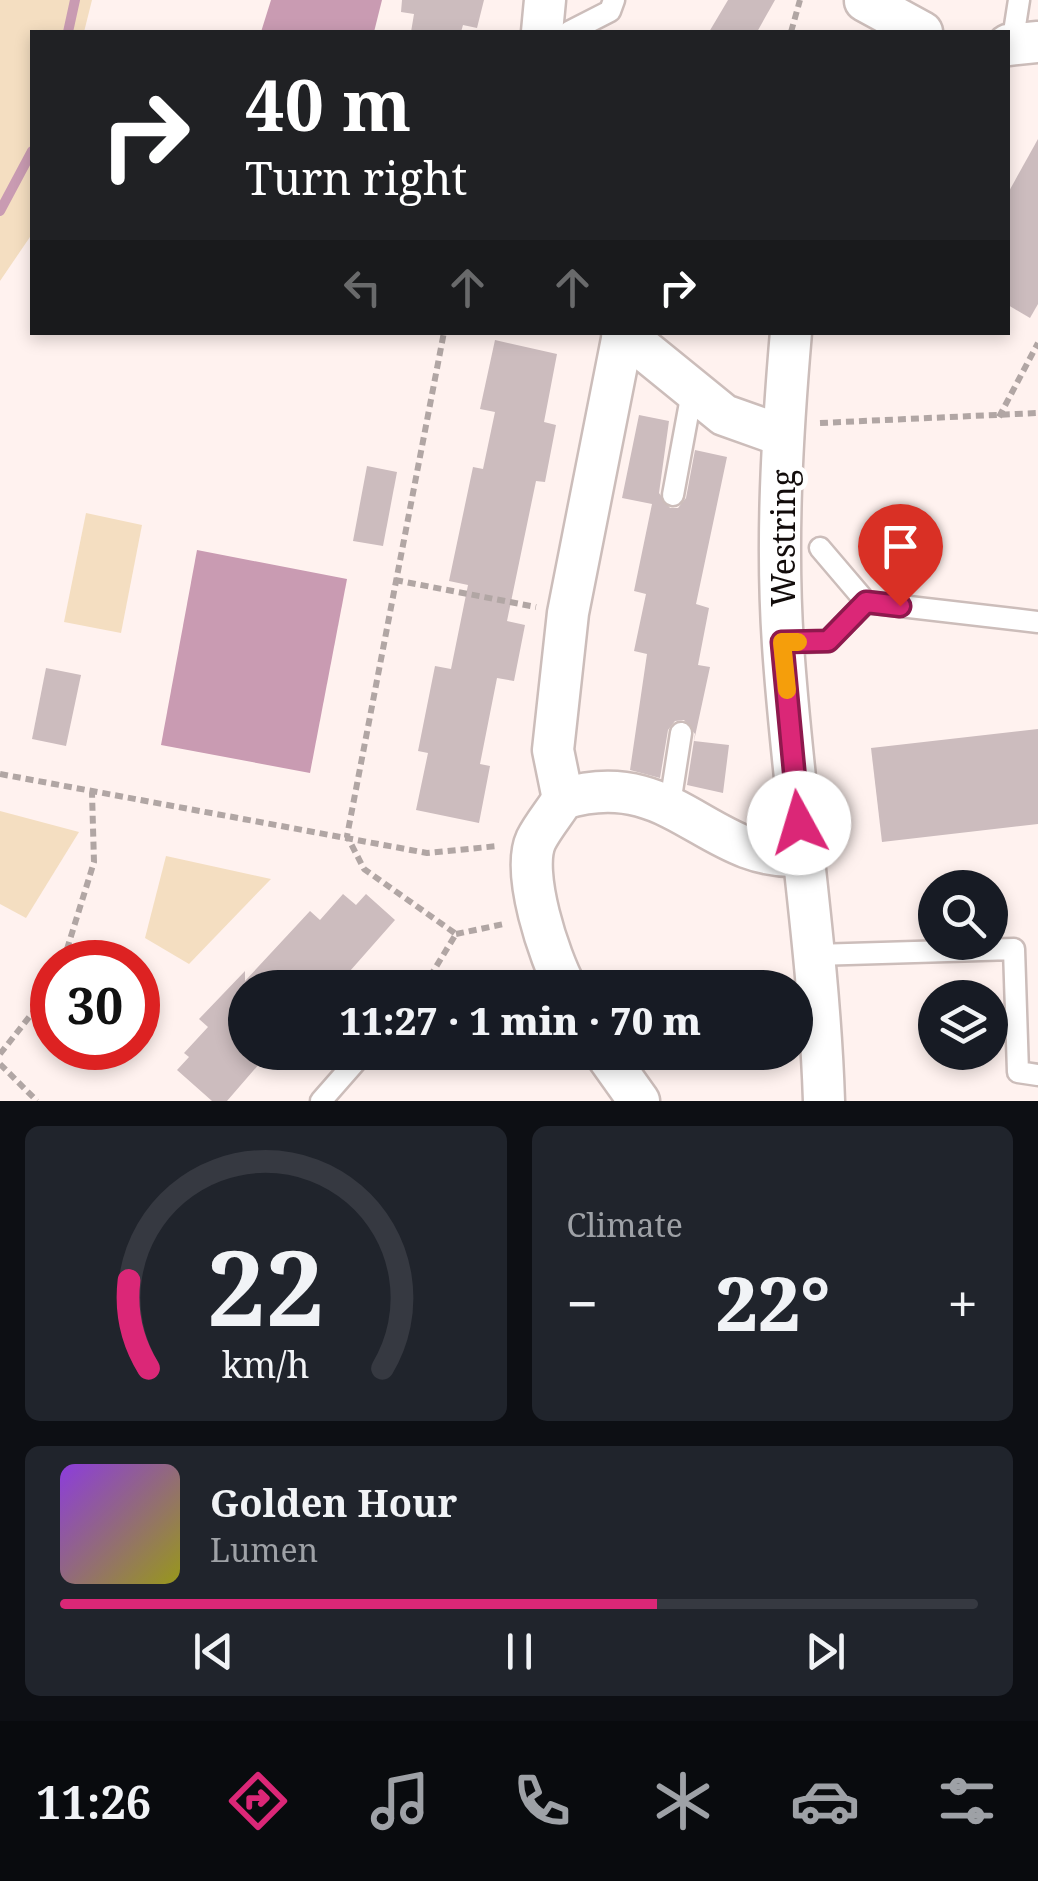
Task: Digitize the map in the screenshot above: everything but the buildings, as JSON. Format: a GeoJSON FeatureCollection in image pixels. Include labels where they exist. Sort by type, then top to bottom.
{"type":"FeatureCollection","features":[{"type":"Feature","properties":{"kind":"street"},"geometry":{"type":"LineString","coordinates":[[542,30],[545,0]]}},
{"type":"Feature","properties":{"kind":"street"},"geometry":{"type":"LineString","coordinates":[[856,30],[865,0],[918,30]]}},
{"type":"Feature","properties":{"kind":"street"},"geometry":{"type":"LineString","coordinates":[[564,799],[553,750],[568,614],[622,335]]}},
{"type":"Feature","properties":{"kind":"street"},"geometry":{"type":"LineString","coordinates":[[624,335],[692,392],[744,426],[783,430]]}},
{"type":"Feature","properties":{"kind":"street","name":"Westring"},"geometry":{"type":"LineString","coordinates":[[791,335],[783,430],[782,642],[815,956],[824,1101]]}},
{"type":"Feature","properties":{"kind":"street"},"geometry":{"type":"LineString","coordinates":[[560,970],[540,916],[534,843],[564,799],[605,789],[670,804],[740,846],[774,858],[803,856]]}},
{"type":"Feature","properties":{"kind":"street"},"geometry":{"type":"LineString","coordinates":[[617,1070],[640,1101]]}},
{"type":"Feature","properties":{"kind":"lane"},"geometry":{"type":"LineString","coordinates":[[573,30],[610,11],[614,0]]}},
{"type":"Feature","properties":{"kind":"lane"},"geometry":{"type":"LineString","coordinates":[[1019,0],[1019,44]]}},
{"type":"Feature","properties":{"kind":"lane"},"geometry":{"type":"LineString","coordinates":[[673,495],[692,392]]}},
{"type":"Feature","properties":{"kind":"lane"},"geometry":{"type":"LineString","coordinates":[[820,548],[866,602],[1038,622]]}},
{"type":"Feature","properties":{"kind":"lane"},"geometry":{"type":"LineString","coordinates":[[782,642],[828,641],[866,602]]}},
{"type":"Feature","properties":{"kind":"lane"},"geometry":{"type":"LineString","coordinates":[[670,804],[681,733]]}},
{"type":"Feature","properties":{"kind":"lane"},"geometry":{"type":"LineString","coordinates":[[815,956],[1014,949],[1018,1072],[1038,1076]]}},
{"type":"Feature","properties":{"kind":"lane"},"geometry":{"type":"LineString","coordinates":[[321,1101],[348,1070]]}},
{"type":"Feature","properties":{"kind":"path"},"geometry":{"type":"LineString","coordinates":[[791,30],[800,0]]}},
{"type":"Feature","properties":{"kind":"path"},"geometry":{"type":"LineString","coordinates":[[443,335],[348,836],[364,869],[456,934]]}},
{"type":"Feature","properties":{"kind":"path"},"geometry":{"type":"LineString","coordinates":[[999,417],[1038,342]]}},
{"type":"Feature","properties":{"kind":"path"},"geometry":{"type":"LineString","coordinates":[[783,430],[1038,413]]}},
{"type":"Feature","properties":{"kind":"path"},"geometry":{"type":"LineString","coordinates":[[395,580],[568,614]]}},
{"type":"Feature","properties":{"kind":"path"},"geometry":{"type":"LineString","coordinates":[[0,774],[427,853],[534,843]]}},
{"type":"Feature","properties":{"kind":"path"},"geometry":{"type":"LineString","coordinates":[[70,940],[94,862],[92,793]]}},
{"type":"Feature","properties":{"kind":"path"},"geometry":{"type":"LineString","coordinates":[[434,970],[456,934],[540,916]]}},
{"type":"Feature","properties":{"kind":"path"},"geometry":{"type":"LineString","coordinates":[[0,1054],[30,1016]]}},
{"type":"Feature","properties":{"kind":"path"},"geometry":{"type":"LineString","coordinates":[[0,1064],[37,1101]]}},
{"type":"Feature","properties":{"kind":"shaded area"},"geometry":{"type":"Polygon","coordinates":[[[0,0],[92,0],[84,30],[30,30],[30,237],[0,281],[0,0]]]}},
{"type":"Feature","properties":{"kind":"shaded area"},"geometry":{"type":"Polygon","coordinates":[[[271,0],[382,0],[374,30],[262,30],[271,0]]]}},
{"type":"Feature","properties":{"kind":"shaded area"},"geometry":{"type":"Polygon","coordinates":[[[86,513],[142,525],[121,633],[64,622],[86,513]]]}},
{"type":"Feature","properties":{"kind":"shaded area"},"geometry":{"type":"Polygon","coordinates":[[[197,550],[347,579],[310,773],[161,745],[197,550]]]}},
{"type":"Feature","properties":{"kind":"shaded area"},"geometry":{"type":"Polygon","coordinates":[[[0,811],[79,832],[26,918],[0,904],[0,811]]]}},
{"type":"Feature","properties":{"kind":"shaded area"},"geometry":{"type":"Polygon","coordinates":[[[166,856],[271,879],[189,964],[160,947],[160,940],[145,938],[166,856]]]}},
{"type":"Feature","properties":{"kind":"waterway"},"geometry":{"type":"LineString","coordinates":[[68,30],[75,0]]}},
{"type":"Feature","properties":{"kind":"waterway"},"geometry":{"type":"LineString","coordinates":[[0,211],[30,155]]}},
{"type":"Feature","properties":{"kind":"slow traffic"},"geometry":{"type":"LineString","coordinates":[[787,690],[782,642],[798,642]]}},
{"type":"Feature","properties":{"kind":"route"},"geometry":{"type":"LineString","coordinates":[[799,823],[782,642],[828,641],[866,602],[900,606]]}}]}
